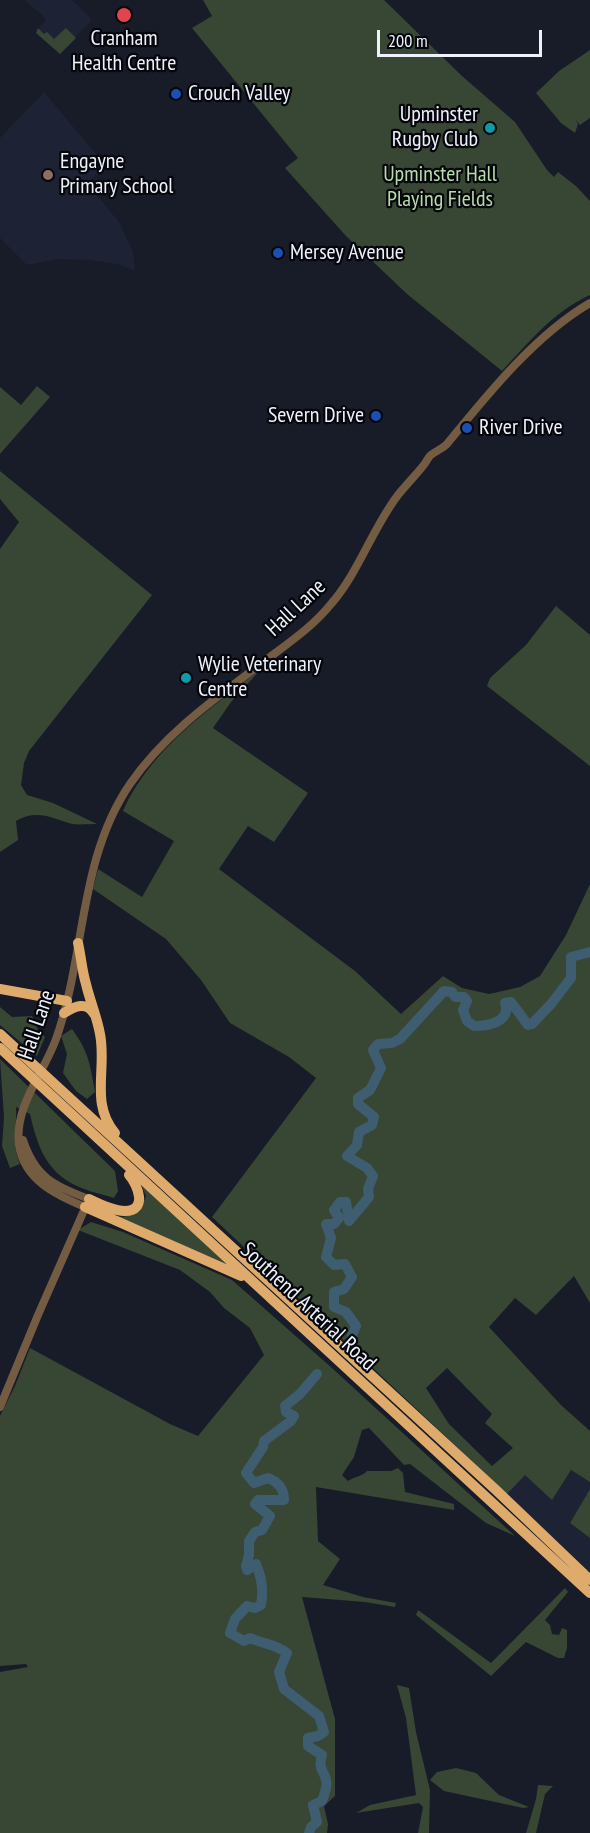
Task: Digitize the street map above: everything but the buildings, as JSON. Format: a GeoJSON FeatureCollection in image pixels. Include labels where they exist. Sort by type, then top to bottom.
{"type":"FeatureCollection","features":[{"type":"Feature","properties":{"kind":"highway"},"geometry":{"type":"LineString","coordinates":[[78,943],[85,983],[97,1018],[102,1050],[100,1088],[102,1111],[108,1124],[136,1160]]}},
{"type":"Feature","properties":{"kind":"highway"},"geometry":{"type":"LineString","coordinates":[[0,989],[67,1001]]}},
{"type":"Feature","properties":{"kind":"highway"},"geometry":{"type":"LineString","coordinates":[[64,1013],[74,1007],[84,1006],[92,1010],[97,1018]]}},
{"type":"Feature","properties":{"kind":"highway","name":"Southend Arterial Road"},"geometry":{"type":"LineString","coordinates":[[0,1034],[496,1490],[590,1580]]}},
{"type":"Feature","properties":{"kind":"highway","name":"Southend Arterial Road"},"geometry":{"type":"LineString","coordinates":[[0,1048],[590,1593]]}},
{"type":"Feature","properties":{"kind":"highway"},"geometry":{"type":"LineString","coordinates":[[84,1125],[132,1178],[137,1185],[140,1197],[137,1206],[126,1211],[87,1203]]}},
{"type":"Feature","properties":{"kind":"highway"},"geometry":{"type":"LineString","coordinates":[[87,1203],[223,1267],[261,1290]]}},
{"type":"Feature","properties":{"kind":"street","name":"Hall Lane"},"geometry":{"type":"LineString","coordinates":[[87,1203],[70,1201],[45,1187],[31,1172],[21,1152],[20,1131],[25,1104],[52,1051],[64,1013],[94,864],[105,832],[129,786],[152,755],[193,716],[311,626],[342,590],[398,495],[432,454],[447,444],[512,369],[545,336],[568,316],[590,303]]}},
{"type":"Feature","properties":{"kind":"street"},"geometry":{"type":"LineString","coordinates":[[0,1407],[87,1203],[43,1176],[31,1159],[20,1131]]}},
{"type":"Feature","properties":{"kind":"street"},"geometry":{"type":"LineString","coordinates":[[70,1201],[77,1209],[80,1219]]}},
{"type":"Feature","properties":{"kind":"shaded area"},"geometry":{"type":"Polygon","coordinates":[[[25,0],[72,0],[91,18],[90,22],[60,54],[36,33],[46,19],[25,0]]]}},
{"type":"Feature","properties":{"kind":"shaded area","name":"Engayne Primary School"},"geometry":{"type":"Polygon","coordinates":[[[44,92],[106,166],[87,183],[119,222],[133,251],[135,271],[117,264],[89,260],[57,259],[27,265],[0,238],[0,138],[44,92]]]}},
{"type":"Feature","properties":{"kind":"shaded area"},"geometry":{"type":"Polygon","coordinates":[[[571,1470],[590,1482],[590,1489],[570,1523],[590,1538],[590,1574],[507,1494],[525,1474],[571,1470]]]}},
{"type":"Feature","properties":{"kind":"green space","name":"Upminster Hall Playing Fields"},"geometry":{"type":"Polygon","coordinates":[[[203,0],[384,0],[462,76],[515,122],[554,177],[558,172],[590,201],[590,295],[553,319],[502,371],[407,294],[346,236],[285,168],[298,158],[192,28],[212,16],[203,0]]]}},
{"type":"Feature","properties":{"kind":"green space"},"geometry":{"type":"Polygon","coordinates":[[[38,28],[44,34],[47,32],[54,39],[66,28],[76,38],[60,54],[36,33],[38,28]]]}},
{"type":"Feature","properties":{"kind":"green space"},"geometry":{"type":"Polygon","coordinates":[[[590,50],[590,118],[580,125],[576,120],[578,124],[575,133],[561,123],[536,93],[559,71],[590,50]]]}},
{"type":"Feature","properties":{"kind":"green space"},"geometry":{"type":"Polygon","coordinates":[[[37,386],[50,397],[0,454],[0,387],[21,405],[37,386]]]}},
{"type":"Feature","properties":{"kind":"green space"},"geometry":{"type":"Polygon","coordinates":[[[0,471],[152,595],[29,751],[24,763],[21,785],[27,795],[53,803],[97,824],[72,824],[37,815],[24,817],[16,821],[18,840],[0,852],[0,549],[19,522],[0,499],[0,471]]]}},
{"type":"Feature","properties":{"kind":"green space"},"geometry":{"type":"Polygon","coordinates":[[[556,606],[590,635],[590,766],[487,686],[490,678],[526,645],[556,606]]]}},
{"type":"Feature","properties":{"kind":"green space"},"geometry":{"type":"Polygon","coordinates":[[[262,668],[231,702],[213,728],[308,793],[274,842],[248,826],[219,869],[355,971],[401,1014],[443,976],[462,988],[489,994],[520,987],[540,976],[566,935],[590,884],[590,1303],[574,1276],[536,1315],[515,1298],[489,1327],[561,1405],[590,1431],[590,1482],[571,1470],[552,1500],[525,1475],[507,1494],[212,1217],[316,1078],[289,1057],[230,1023],[201,980],[166,939],[93,889],[98,869],[142,897],[174,841],[123,811],[149,768],[165,749],[203,714],[262,668]],[[447,1368],[426,1388],[449,1424],[492,1466],[513,1448],[485,1423],[492,1414],[447,1368]]]}},
{"type":"Feature","properties":{"kind":"green space"},"geometry":{"type":"Polygon","coordinates":[[[0,1007],[12,1017],[32,1016],[38,1030],[45,1037],[37,1056],[0,1025],[0,1007]]]}},
{"type":"Feature","properties":{"kind":"green space"},"geometry":{"type":"Polygon","coordinates":[[[72,1029],[85,1052],[92,1074],[95,1092],[87,1099],[76,1091],[63,1073],[67,1054],[61,1036],[72,1029]]]}},
{"type":"Feature","properties":{"kind":"green space"},"geometry":{"type":"Polygon","coordinates":[[[0,1059],[115,1171],[118,1191],[114,1198],[82,1188],[58,1173],[44,1156],[30,1114],[16,1107],[15,1142],[20,1164],[10,1168],[2,1146],[4,1117],[0,1059]]]}},
{"type":"Feature","properties":{"kind":"green space"},"geometry":{"type":"Polygon","coordinates":[[[140,1182],[231,1268],[106,1214],[123,1217],[140,1211],[146,1196],[140,1182]]]}},
{"type":"Feature","properties":{"kind":"green space"},"geometry":{"type":"Polygon","coordinates":[[[91,1222],[123,1232],[232,1280],[332,1368],[515,1536],[486,1523],[410,1464],[404,1465],[369,1428],[362,1430],[354,1457],[342,1475],[348,1481],[367,1471],[391,1471],[398,1468],[403,1473],[405,1492],[454,1504],[454,1510],[316,1487],[318,1541],[340,1559],[323,1585],[363,1597],[396,1603],[395,1607],[302,1597],[335,1719],[335,1796],[324,1806],[328,1824],[327,1833],[0,1833],[0,1672],[28,1667],[26,1664],[0,1666],[0,1416],[30,1348],[170,1424],[198,1436],[264,1355],[250,1328],[224,1308],[210,1292],[180,1270],[78,1230],[91,1222]]]}},
{"type":"Feature","properties":{"kind":"green space"},"geometry":{"type":"Polygon","coordinates":[[[590,1489],[590,1538],[570,1523],[590,1489]]]}},
{"type":"Feature","properties":{"kind":"green space"},"geometry":{"type":"Polygon","coordinates":[[[565,1588],[568,1592],[545,1620],[550,1625],[552,1634],[559,1635],[562,1628],[567,1630],[567,1648],[564,1658],[558,1658],[526,1642],[491,1676],[416,1615],[418,1610],[491,1663],[565,1588]]]}},
{"type":"Feature","properties":{"kind":"green space"},"geometry":{"type":"Polygon","coordinates":[[[397,1685],[409,1688],[416,1732],[430,1790],[429,1833],[418,1833],[423,1807],[419,1803],[356,1813],[370,1805],[416,1795],[406,1718],[397,1685]]]}},
{"type":"Feature","properties":{"kind":"green space"},"geometry":{"type":"Polygon","coordinates":[[[456,1768],[476,1773],[499,1795],[529,1807],[523,1808],[444,1791],[430,1780],[437,1772],[456,1768]]]}},
{"type":"Feature","properties":{"kind":"green space"},"geometry":{"type":"Polygon","coordinates":[[[538,1785],[553,1786],[545,1794],[536,1833],[526,1833],[536,1799],[538,1785]]]}},
{"type":"Feature","properties":{"kind":"waterway"},"geometry":{"type":"LineString","coordinates":[[352,1336],[356,1326],[346,1312],[334,1307],[334,1292],[344,1289],[352,1277],[345,1264],[334,1265],[326,1257],[331,1238],[326,1224],[334,1224],[339,1218],[334,1210],[340,1202],[346,1202],[349,1221],[369,1197],[368,1189],[373,1176],[367,1168],[347,1156],[357,1145],[359,1132],[372,1125],[374,1117],[358,1104],[358,1098],[370,1090],[381,1068],[373,1050],[378,1044],[392,1043],[400,1039],[444,991],[452,992],[455,997],[464,997],[467,1001],[463,1010],[467,1021],[474,1026],[491,1024],[502,1019],[505,1015],[505,1003],[511,1002],[528,1025],[532,1024],[571,978],[571,957],[590,952]]}},
{"type":"Feature","properties":{"kind":"waterway"},"geometry":{"type":"LineString","coordinates":[[309,1833],[311,1827],[317,1822],[313,1805],[322,1801],[326,1785],[321,1766],[322,1755],[308,1746],[308,1738],[324,1732],[319,1716],[284,1689],[279,1672],[287,1653],[250,1638],[244,1641],[230,1633],[235,1619],[247,1606],[255,1608],[261,1605],[262,1589],[258,1569],[256,1564],[247,1570],[246,1566],[249,1541],[255,1532],[262,1530],[270,1516],[255,1504],[258,1500],[284,1500],[282,1489],[275,1481],[268,1478],[254,1483],[246,1473],[263,1447],[264,1441],[291,1421],[294,1416],[286,1412],[285,1406],[300,1394],[317,1374]]}},
{"type":"Feature","properties":{"kind":"place","name":"Cranham Health Centre"},"geometry":{"type":"Point","coordinates":[124,15]}},
{"type":"Feature","properties":{"kind":"place","name":"Crouch Valley"},"geometry":{"type":"Point","coordinates":[176,94]}},
{"type":"Feature","properties":{"kind":"place","name":"Upminster Rugby Club"},"geometry":{"type":"Point","coordinates":[490,128]}},
{"type":"Feature","properties":{"kind":"place","name":"Engayne Primary School"},"geometry":{"type":"Point","coordinates":[48,175]}},
{"type":"Feature","properties":{"kind":"place","name":"Mersey Avenue"},"geometry":{"type":"Point","coordinates":[278,253]}},
{"type":"Feature","properties":{"kind":"place","name":"Severn Drive"},"geometry":{"type":"Point","coordinates":[376,416]}},
{"type":"Feature","properties":{"kind":"place","name":"River Drive"},"geometry":{"type":"Point","coordinates":[467,428]}},
{"type":"Feature","properties":{"kind":"place","name":"Wylie Veterinary Centre"},"geometry":{"type":"Point","coordinates":[186,678]}}]}
